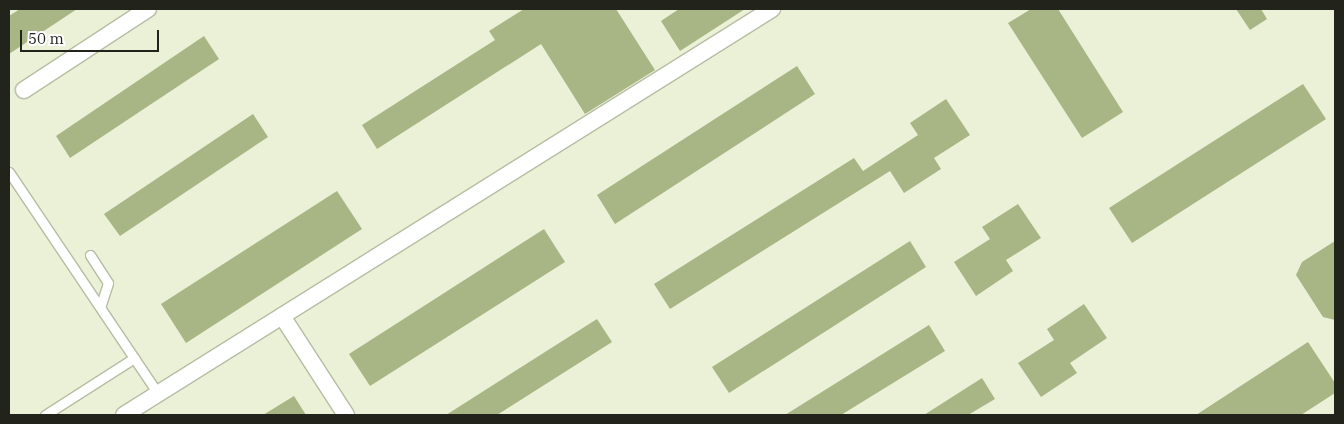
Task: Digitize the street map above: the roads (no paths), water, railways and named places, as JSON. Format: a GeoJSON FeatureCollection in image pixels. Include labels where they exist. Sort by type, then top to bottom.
{"type":"FeatureCollection","features":[{"type":"Feature","properties":{"kind":"street"},"geometry":{"type":"LineString","coordinates":[[24,90],[148,9]]}},
{"type":"Feature","properties":{"kind":"street"},"geometry":{"type":"LineString","coordinates":[[124,415],[772,9]]}},
{"type":"Feature","properties":{"kind":"street"},"geometry":{"type":"LineString","coordinates":[[282,316],[346,415]]}},
{"type":"Feature","properties":{"kind":"lane"},"geometry":{"type":"LineString","coordinates":[[9,172],[158,394]]}},
{"type":"Feature","properties":{"kind":"lane"},"geometry":{"type":"LineString","coordinates":[[9,190],[17,184]]}},
{"type":"Feature","properties":{"kind":"lane"},"geometry":{"type":"LineString","coordinates":[[90,255],[108,283],[100,307]]}},
{"type":"Feature","properties":{"kind":"lane"},"geometry":{"type":"LineString","coordinates":[[45,415],[134,358]]}}]}
